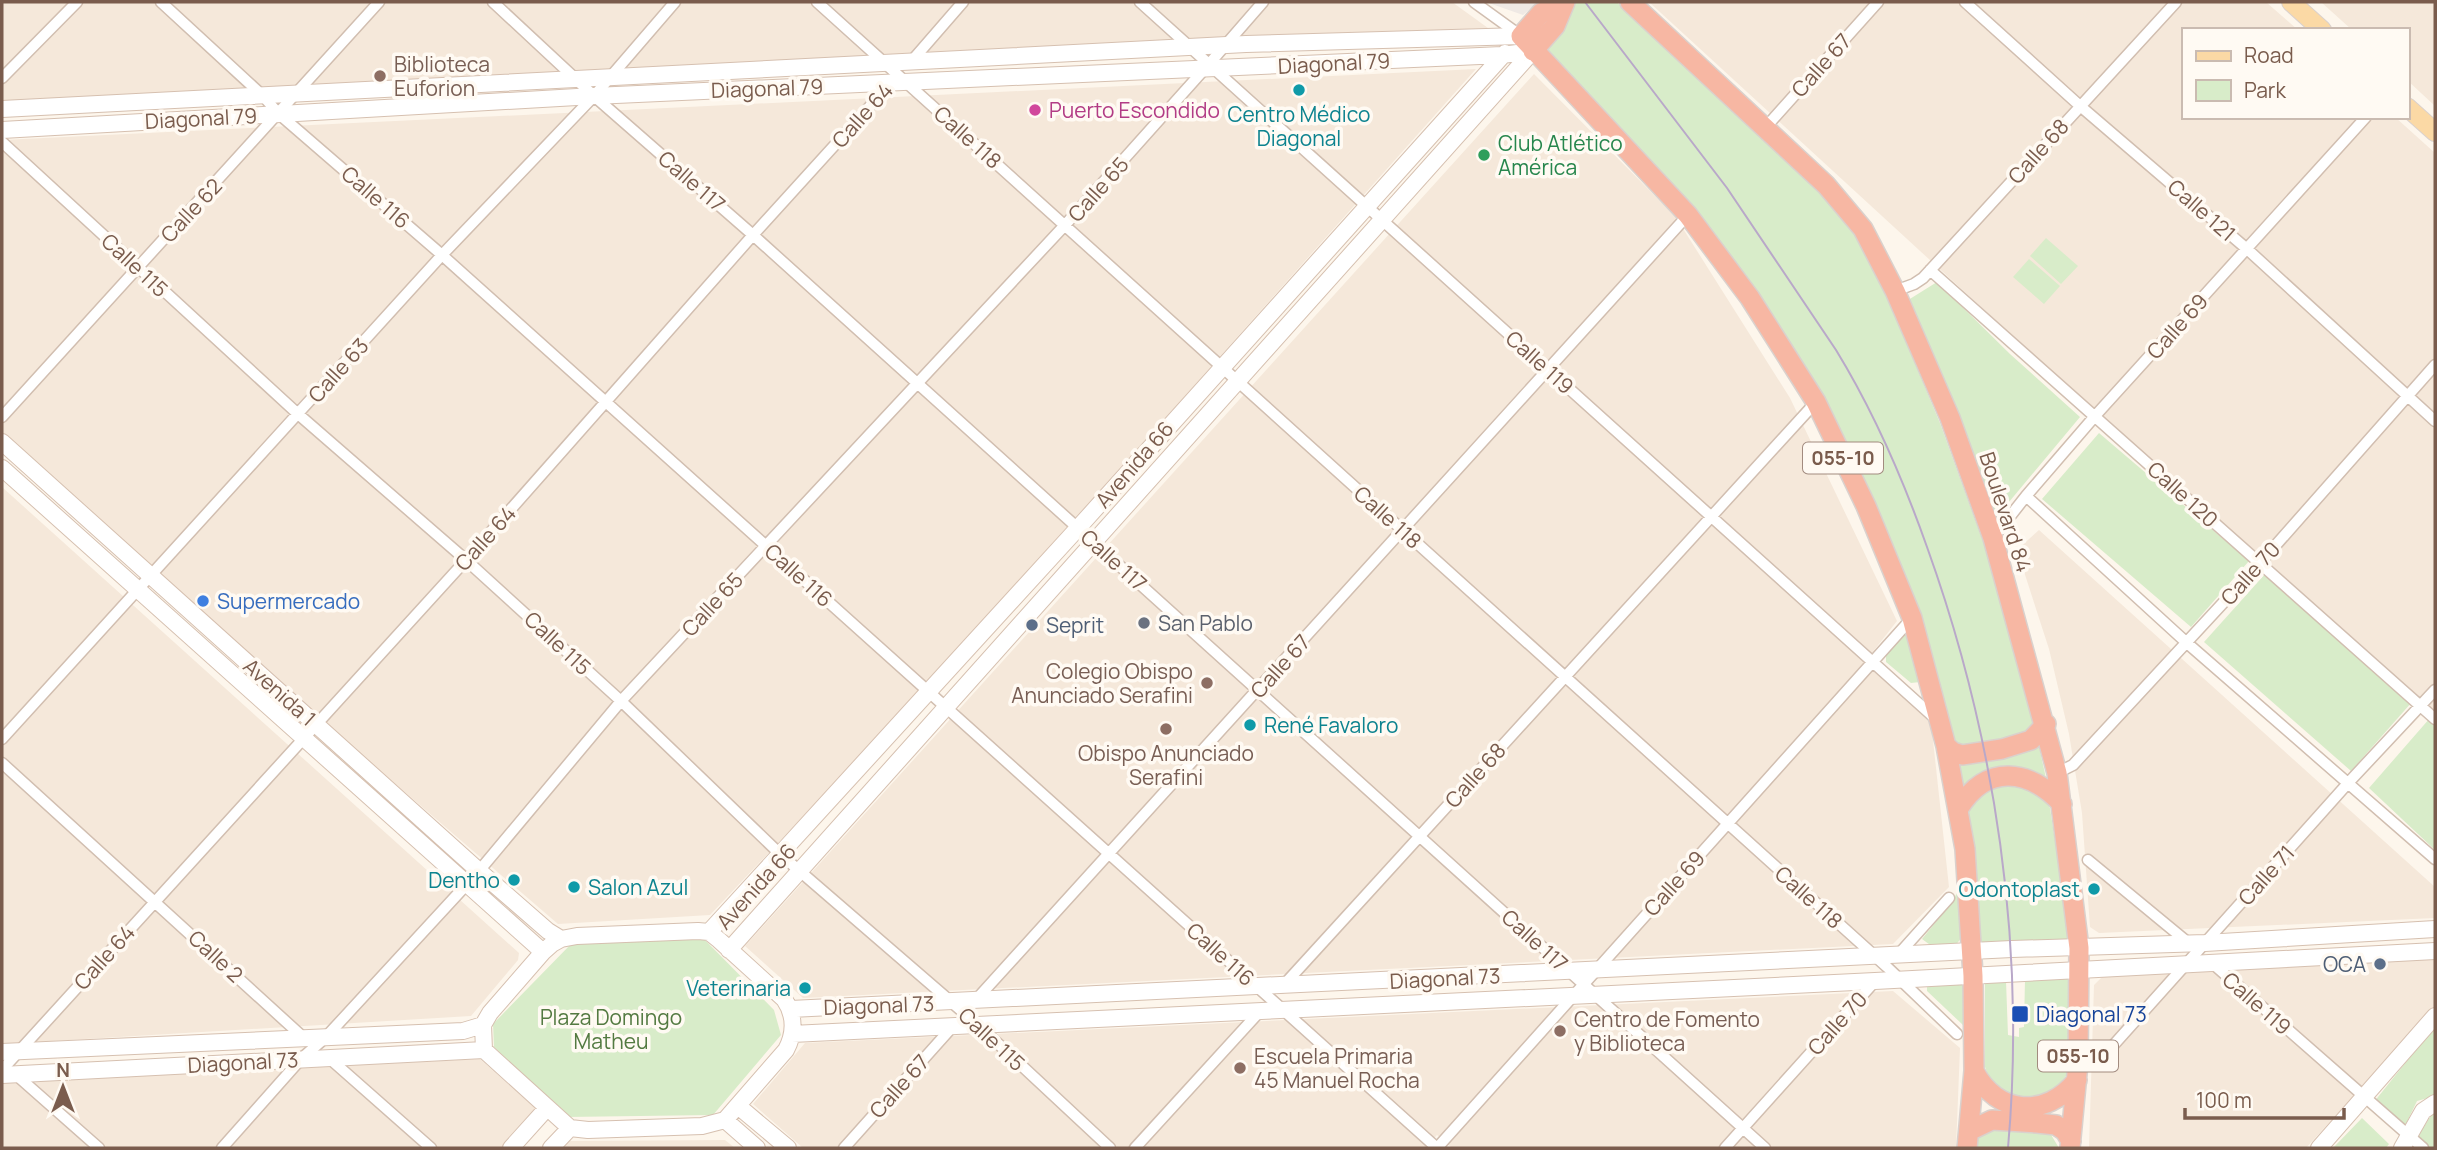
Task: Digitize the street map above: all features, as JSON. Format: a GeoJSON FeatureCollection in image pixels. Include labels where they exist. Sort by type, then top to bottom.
{"type":"FeatureCollection","features":[{"type":"Feature","properties":{"kind":"highway","name":"Avenida 66"},"geometry":{"type":"LineString","coordinates":[[1527,43],[1555,26],[1563,2]]}},
{"type":"Feature","properties":{"kind":"highway","name":"Boulevard 84"},"geometry":{"type":"LineString","coordinates":[[1630,2],[1826,185],[1855,218],[1895,291],[1950,418],[1993,538],[2046,723],[2057,773],[2080,971],[2077,1080],[2071,1145]]}},
{"type":"Feature","properties":{"kind":"highway","name":"055-10"},"geometry":{"type":"LineString","coordinates":[[1527,43],[1688,215],[1750,298],[1816,402],[1866,506],[1912,618],[1946,746],[1965,849],[1973,976],[1973,1071],[1968,1140]]}},
{"type":"Feature","properties":{"kind":"highway"},"geometry":{"type":"LineString","coordinates":[[1946,746],[1962,755],[2002,749],[2031,740],[2046,723]]}},
{"type":"Feature","properties":{"kind":"highway"},"geometry":{"type":"LineString","coordinates":[[1959,808],[1975,788],[1989,780],[2006,776],[2035,781],[2062,804]]}},
{"type":"Feature","properties":{"kind":"highway"},"geometry":{"type":"LineString","coordinates":[[1973,1071],[1994,1097],[2011,1105],[2024,1107],[2049,1103],[2069,1090],[2077,1080]]}},
{"type":"Feature","properties":{"kind":"highway"},"geometry":{"type":"LineString","coordinates":[[1968,1140],[1992,1120],[2036,1122],[2056,1125],[2064,1131],[2071,1145]]}},
{"type":"Feature","properties":{"kind":"main road"},"geometry":{"type":"LineString","coordinates":[[2291,2],[2320,28]]}},
{"type":"Feature","properties":{"kind":"main road","name":"Diagonal 79"},"geometry":{"type":"LineString","coordinates":[[2,109],[1225,46],[1527,43]]}},
{"type":"Feature","properties":{"kind":"main road","name":"Diagonal 79"},"geometry":{"type":"LineString","coordinates":[[2,130],[899,80],[1502,55],[1527,43]]}},
{"type":"Feature","properties":{"kind":"main road","name":"Avenida 66"},"geometry":{"type":"LineString","coordinates":[[729,950],[1382,220],[1527,43]]}},
{"type":"Feature","properties":{"kind":"main road","name":"Avenida 66"},"geometry":{"type":"LineString","coordinates":[[709,932],[1078,528],[1502,55]]}},
{"type":"Feature","properties":{"kind":"main road"},"geometry":{"type":"LineString","coordinates":[[2409,109],[2435,132]]}},
{"type":"Feature","properties":{"kind":"main road","name":"Avenida 1"},"geometry":{"type":"LineString","coordinates":[[2,442],[479,871],[548,931],[561,939]]}},
{"type":"Feature","properties":{"kind":"main road","name":"Avenida 1"},"geometry":{"type":"LineString","coordinates":[[2,468],[543,952]]}},
{"type":"Feature","properties":{"kind":"main road","name":"Diagonal 73"},"geometry":{"type":"LineString","coordinates":[[790,1009],[964,1005],[1596,970],[1887,960],[1972,952],[2197,946],[2435,929]]}},
{"type":"Feature","properties":{"kind":"main road"},"geometry":{"type":"LineString","coordinates":[[709,932],[784,999],[790,1009],[792,1034],[786,1049],[726,1120],[702,1125],[588,1130],[570,1128],[484,1050],[483,1025],[490,1013],[543,952],[561,939],[577,936],[709,932]]}},
{"type":"Feature","properties":{"kind":"main road","name":"Diagonal 73"},"geometry":{"type":"LineString","coordinates":[[792,1034],[1271,1006],[1901,980],[2435,951]]}},
{"type":"Feature","properties":{"kind":"main road"},"geometry":{"type":"LineString","coordinates":[[2319,1148],[2435,1016]]}},
{"type":"Feature","properties":{"kind":"main road","name":"Diagonal 73"},"geometry":{"type":"LineString","coordinates":[[5,1066],[19,1050],[315,1041],[463,1031],[483,1025]]}},
{"type":"Feature","properties":{"kind":"main road","name":"Diagonal 73"},"geometry":{"type":"LineString","coordinates":[[5,1066],[301,1059],[484,1050]]}},
{"type":"Feature","properties":{"kind":"main road"},"geometry":{"type":"LineString","coordinates":[[2405,1142],[2423,1111],[2435,1103]]}},
{"type":"Feature","properties":{"kind":"main road"},"geometry":{"type":"LineString","coordinates":[[738,1106],[788,1148]]}},
{"type":"Feature","properties":{"kind":"main road"},"geometry":{"type":"LineString","coordinates":[[512,1148],[547,1108]]}},
{"type":"Feature","properties":{"kind":"main road"},"geometry":{"type":"LineString","coordinates":[[726,1120],[757,1148]]}},
{"type":"Feature","properties":{"kind":"main road"},"geometry":{"type":"LineString","coordinates":[[551,1148],[570,1128]]}},
{"type":"Feature","properties":{"kind":"street"},"geometry":{"type":"LineString","coordinates":[[2,79],[77,2]]}},
{"type":"Feature","properties":{"kind":"street","name":"Calle 116"},"geometry":{"type":"LineString","coordinates":[[161,2],[279,114],[607,402],[1257,987],[1271,1006],[1437,1148]]}},
{"type":"Feature","properties":{"kind":"street","name":"Calle 62"},"geometry":{"type":"LineString","coordinates":[[2,417],[379,2]]}},
{"type":"Feature","properties":{"kind":"street","name":"Calle 117"},"geometry":{"type":"LineString","coordinates":[[493,2],[594,96],[753,235],[1420,836],[1569,972],[1584,991],[1765,1148]]}},
{"type":"Feature","properties":{"kind":"street","name":"Calle 63"},"geometry":{"type":"LineString","coordinates":[[2,739],[442,255],[594,96],[675,2]]}},
{"type":"Feature","properties":{"kind":"street","name":"Calle 118"},"geometry":{"type":"LineString","coordinates":[[817,2],[885,63],[899,80],[1065,225],[1727,823],[1887,960],[1901,980],[1957,1034]]}},
{"type":"Feature","properties":{"kind":"street","name":"Calle 64"},"geometry":{"type":"LineString","coordinates":[[19,1050],[466,560],[753,235],[899,80],[910,62],[963,2]]}},
{"type":"Feature","properties":{"kind":"street","name":"Calle 119"},"geometry":{"type":"LineString","coordinates":[[1140,2],[1210,68],[1940,722]]}},
{"type":"Feature","properties":{"kind":"street","name":"Calle 65"},"geometry":{"type":"LineString","coordinates":[[222,1148],[315,1041],[479,871],[621,701],[1210,68],[1262,2]]}},
{"type":"Feature","properties":{"kind":"street"},"geometry":{"type":"LineString","coordinates":[[1474,2],[1527,43]]}},
{"type":"Feature","properties":{"kind":"street","name":"Calle 67"},"geometry":{"type":"LineString","coordinates":[[1765,128],[1878,2]]}},
{"type":"Feature","properties":{"kind":"street","name":"Calle 121"},"geometry":{"type":"LineString","coordinates":[[1965,2],[2079,105],[2247,248],[2435,421]]}},
{"type":"Feature","properties":{"kind":"street","name":"Calle 68"},"geometry":{"type":"LineString","coordinates":[[1895,291],[1914,284],[1930,270],[2176,2]]}},
{"type":"Feature","properties":{"kind":"street","name":"Calle 69"},"geometry":{"type":"LineString","coordinates":[[1993,538],[2095,416],[2364,119]]}},
{"type":"Feature","properties":{"kind":"street","name":"Calle 115"},"geometry":{"type":"LineString","coordinates":[[2,142],[298,414],[466,560],[621,701],[780,853],[964,1005],[978,1025],[1110,1148]]}},
{"type":"Feature","properties":{"kind":"street","name":"Calle 67"},"geometry":{"type":"LineString","coordinates":[[844,1148],[953,1026],[964,1005],[1109,854],[1688,215]]}},
{"type":"Feature","properties":{"kind":"street","name":"Calle 120"},"geometry":{"type":"LineString","coordinates":[[1930,270],[2435,719]]}},
{"type":"Feature","properties":{"kind":"street","name":"Calle 70"},"geometry":{"type":"LineString","coordinates":[[2057,773],[2073,765],[2187,643],[2435,365]]}},
{"type":"Feature","properties":{"kind":"street","name":"Calle 68"},"geometry":{"type":"LineString","coordinates":[[1135,1148],[1271,1006],[1283,986],[1816,402]]}},
{"type":"Feature","properties":{"kind":"street"},"geometry":{"type":"LineString","coordinates":[[2026,496],[2187,643],[2435,859]]}},
{"type":"Feature","properties":{"kind":"street","name":"Calle 69"},"geometry":{"type":"LineString","coordinates":[[1437,1148],[1584,991],[1596,970],[1912,618]]}},
{"type":"Feature","properties":{"kind":"street","name":"Calle 71"},"geometry":{"type":"LineString","coordinates":[[2095,1060],[2110,1049],[2185,965],[2197,946],[2435,690]]}},
{"type":"Feature","properties":{"kind":"street","name":"Calle 2"},"geometry":{"type":"LineString","coordinates":[[2,763],[315,1041],[329,1058],[431,1148]]}},
{"type":"Feature","properties":{"kind":"street","name":"Calle 119"},"geometry":{"type":"LineString","coordinates":[[2088,860],[2197,946],[2212,964],[2365,1097],[2405,1142],[2423,1148]]}},
{"type":"Feature","properties":{"kind":"street","name":"Calle 70"},"geometry":{"type":"LineString","coordinates":[[1725,1148],[1875,981],[1887,960],[1949,898]]}},
{"type":"Feature","properties":{"kind":"street"},"geometry":{"type":"LineString","coordinates":[[5,1066],[99,1148]]}},
{"type":"Feature","properties":{"kind":"shaded area"},"geometry":{"type":"Polygon","coordinates":[[[2,2],[1452,2],[1488,28],[2,102],[2,2]]]}},
{"type":"Feature","properties":{"kind":"shaded area"},"geometry":{"type":"Polygon","coordinates":[[[1486,2],[1538,2],[1523,15],[1486,2]]]}},
{"type":"Feature","properties":{"kind":"shaded area"},"geometry":{"type":"Polygon","coordinates":[[[1649,2],[2266,2],[2296,28],[2182,28],[2182,119],[2397,119],[2435,153],[2435,711],[2017,340],[1649,2]]]}},
{"type":"Feature","properties":{"kind":"shaded area"},"geometry":{"type":"Polygon","coordinates":[[[2321,2],[2435,2],[2435,106],[2409,82],[2409,28],[2350,28],[2321,2]]]}},
{"type":"Feature","properties":{"kind":"shaded area"},"geometry":{"type":"Polygon","coordinates":[[[1476,69],[928,684],[710,915],[558,924],[327,725],[2,434],[2,140],[1476,69]]]}},
{"type":"Feature","properties":{"kind":"shaded area"},"geometry":{"type":"Polygon","coordinates":[[[1534,74],[1675,216],[1790,398],[1897,621],[1864,663],[1931,722],[1949,887],[1893,944],[803,998],[745,946],[1534,74]]]}},
{"type":"Feature","properties":{"kind":"shaded area"},"geometry":{"type":"Polygon","coordinates":[[[2,487],[519,953],[518,960],[471,1016],[2,1044],[2,487]]]}},
{"type":"Feature","properties":{"kind":"shaded area"},"geometry":{"type":"Polygon","coordinates":[[[2039,530],[2435,887],[2435,918],[2099,933],[2090,927],[2082,813],[2069,734],[2049,649],[2017,550],[2039,530]]]}},
{"type":"Feature","properties":{"kind":"shaded area"},"geometry":{"type":"Polygon","coordinates":[[[2435,959],[2435,1006],[2306,1148],[2089,1148],[2094,985],[2104,975],[2435,959]]]}},
{"type":"Feature","properties":{"kind":"shaded area"},"geometry":{"type":"Polygon","coordinates":[[[1893,991],[1960,1048],[1956,1148],[1452,1148],[1437,1135],[1425,1148],[803,1148],[753,1104],[805,1043],[1893,991]]]}},
{"type":"Feature","properties":{"kind":"shaded area"},"geometry":{"type":"Polygon","coordinates":[[[480,1059],[536,1109],[501,1148],[2,1148],[2,1083],[480,1059]]]}},
{"type":"Feature","properties":{"kind":"shaded area"},"geometry":{"type":"Polygon","coordinates":[[[725,1140],[735,1148],[558,1148],[565,1141],[725,1140]]]}},
{"type":"Feature","properties":{"kind":"green space"},"geometry":{"type":"Polygon","coordinates":[[[1576,2],[1617,2],[1821,193],[1857,236],[1893,311],[1940,423],[1989,558],[2036,724],[2035,733],[1968,751],[1953,744],[1927,645],[1757,297],[1701,216],[1548,50],[1564,30],[1576,2]]]}},
{"type":"Feature","properties":{"kind":"green space"},"geometry":{"type":"Polygon","coordinates":[[[2046,238],[2078,266],[2061,284],[2030,256],[2046,238]]]}},
{"type":"Feature","properties":{"kind":"green space"},"geometry":{"type":"Polygon","coordinates":[[[2029,259],[2060,286],[2044,304],[2013,277],[2029,259]]]}},
{"type":"Feature","properties":{"kind":"green space"},"geometry":{"type":"Polygon","coordinates":[[[1937,282],[2010,354],[2080,417],[1994,520],[1905,302],[1937,282]]]}},
{"type":"Feature","properties":{"kind":"green space"},"geometry":{"type":"Polygon","coordinates":[[[2099,433],[2249,561],[2191,627],[2042,499],[2099,433]]]}},
{"type":"Feature","properties":{"kind":"green space"},"geometry":{"type":"Polygon","coordinates":[[[2266,573],[2412,702],[2351,771],[2204,642],[2266,573]]]}},
{"type":"Feature","properties":{"kind":"green space"},"geometry":{"type":"Polygon","coordinates":[[[1906,630],[1920,682],[1911,683],[1886,662],[1886,652],[1906,630]]]}},
{"type":"Feature","properties":{"kind":"green space"},"geometry":{"type":"Polygon","coordinates":[[[2430,718],[2435,723],[2435,850],[2369,788],[2430,718]]]}},
{"type":"Feature","properties":{"kind":"green space"},"geometry":{"type":"Polygon","coordinates":[[[2038,742],[2046,778],[2022,770],[2012,770],[1993,775],[1961,790],[1956,761],[2038,742]]]}},
{"type":"Feature","properties":{"kind":"green space"},"geometry":{"type":"Polygon","coordinates":[[[2008,782],[2044,797],[2050,808],[2070,939],[1981,943],[1964,815],[1975,796],[2008,782]]]}},
{"type":"Feature","properties":{"kind":"green space"},"geometry":{"type":"Polygon","coordinates":[[[1958,890],[1962,937],[1955,946],[1933,947],[1922,939],[1953,901],[1958,890]]]}},
{"type":"Feature","properties":{"kind":"green space","name":"Plaza Domingo Matheu"},"geometry":{"type":"Polygon","coordinates":[[[704,939],[774,1010],[781,1035],[713,1115],[566,1117],[494,1047],[493,1024],[572,943],[704,939]]]}},
{"type":"Feature","properties":{"kind":"green space"},"geometry":{"type":"Polygon","coordinates":[[[2073,977],[2068,1073],[2057,1089],[2036,1101],[2017,1100],[1991,1084],[1985,1067],[1985,981],[2006,981],[2008,1035],[2019,1037],[2019,1028],[2024,1027],[2025,979],[2073,977]]]}},
{"type":"Feature","properties":{"kind":"green space"},"geometry":{"type":"Polygon","coordinates":[[[1956,979],[1965,986],[1966,1037],[1963,1025],[1927,991],[1927,985],[1956,979]]]}},
{"type":"Feature","properties":{"kind":"green space"},"geometry":{"type":"Polygon","coordinates":[[[2435,1026],[2435,1096],[2417,1101],[2403,1130],[2374,1102],[2435,1026]]]}},
{"type":"Feature","properties":{"kind":"green space"},"geometry":{"type":"Polygon","coordinates":[[[2435,1109],[2435,1148],[2427,1148],[2417,1138],[2435,1109]]]}},
{"type":"Feature","properties":{"kind":"green space"},"geometry":{"type":"Polygon","coordinates":[[[2362,1118],[2389,1144],[2386,1148],[2333,1148],[2362,1118]]]}},
{"type":"Feature","properties":{"kind":"green space"},"geometry":{"type":"Polygon","coordinates":[[[1987,1127],[2050,1133],[2059,1148],[1974,1148],[1975,1136],[1987,1127]]]}},
{"type":"Feature","properties":{"kind":"tram line"},"geometry":{"type":"LineString","coordinates":[[1585,2],[1727,188],[1836,350],[1875,422],[1918,522],[1951,620],[1971,693],[1988,768],[2000,843],[2013,995],[2013,1072],[2008,1148]]}},
{"type":"Feature","properties":{"kind":"place","name":"Biblioteca Euforion"},"geometry":{"type":"Point","coordinates":[380,76]}},
{"type":"Feature","properties":{"kind":"place","name":"Centro Médico Diagonal"},"geometry":{"type":"Point","coordinates":[1299,90]}},
{"type":"Feature","properties":{"kind":"place","name":"Puerto Escondido"},"geometry":{"type":"Point","coordinates":[1035,110]}},
{"type":"Feature","properties":{"kind":"place","name":"Club Atlético América"},"geometry":{"type":"Point","coordinates":[1484,155]}},
{"type":"Feature","properties":{"kind":"place","name":"Supermercado"},"geometry":{"type":"Point","coordinates":[203,601]}},
{"type":"Feature","properties":{"kind":"place","name":"San Pablo"},"geometry":{"type":"Point","coordinates":[1144,623]}},
{"type":"Feature","properties":{"kind":"place","name":"Seprit"},"geometry":{"type":"Point","coordinates":[1032,625]}},
{"type":"Feature","properties":{"kind":"place","name":"Colegio Obispo Anunciado Serafini"},"geometry":{"type":"Point","coordinates":[1207,683]}},
{"type":"Feature","properties":{"kind":"place","name":"René Favaloro"},"geometry":{"type":"Point","coordinates":[1250,725]}},
{"type":"Feature","properties":{"kind":"place","name":"Obispo Anunciado Serafini"},"geometry":{"type":"Point","coordinates":[1166,729]}},
{"type":"Feature","properties":{"kind":"place","name":"Dentho"},"geometry":{"type":"Point","coordinates":[514,880]}},
{"type":"Feature","properties":{"kind":"place","name":"Salon Azul"},"geometry":{"type":"Point","coordinates":[574,887]}},
{"type":"Feature","properties":{"kind":"place","name":"Odontoplast"},"geometry":{"type":"Point","coordinates":[2094,889]}},
{"type":"Feature","properties":{"kind":"place","name":"OCA"},"geometry":{"type":"Point","coordinates":[2380,964]}},
{"type":"Feature","properties":{"kind":"place","name":"Veterinaria"},"geometry":{"type":"Point","coordinates":[805,988]}},
{"type":"Feature","properties":{"kind":"place","name":"Diagonal 73"},"geometry":{"type":"Point","coordinates":[2020,1014]}},
{"type":"Feature","properties":{"kind":"place","name":"Centro de Fomento y Biblioteca"},"geometry":{"type":"Point","coordinates":[1560,1031]}},
{"type":"Feature","properties":{"kind":"place","name":"Escuela Primaria 45 Manuel Rocha"},"geometry":{"type":"Point","coordinates":[1240,1068]}}]}
